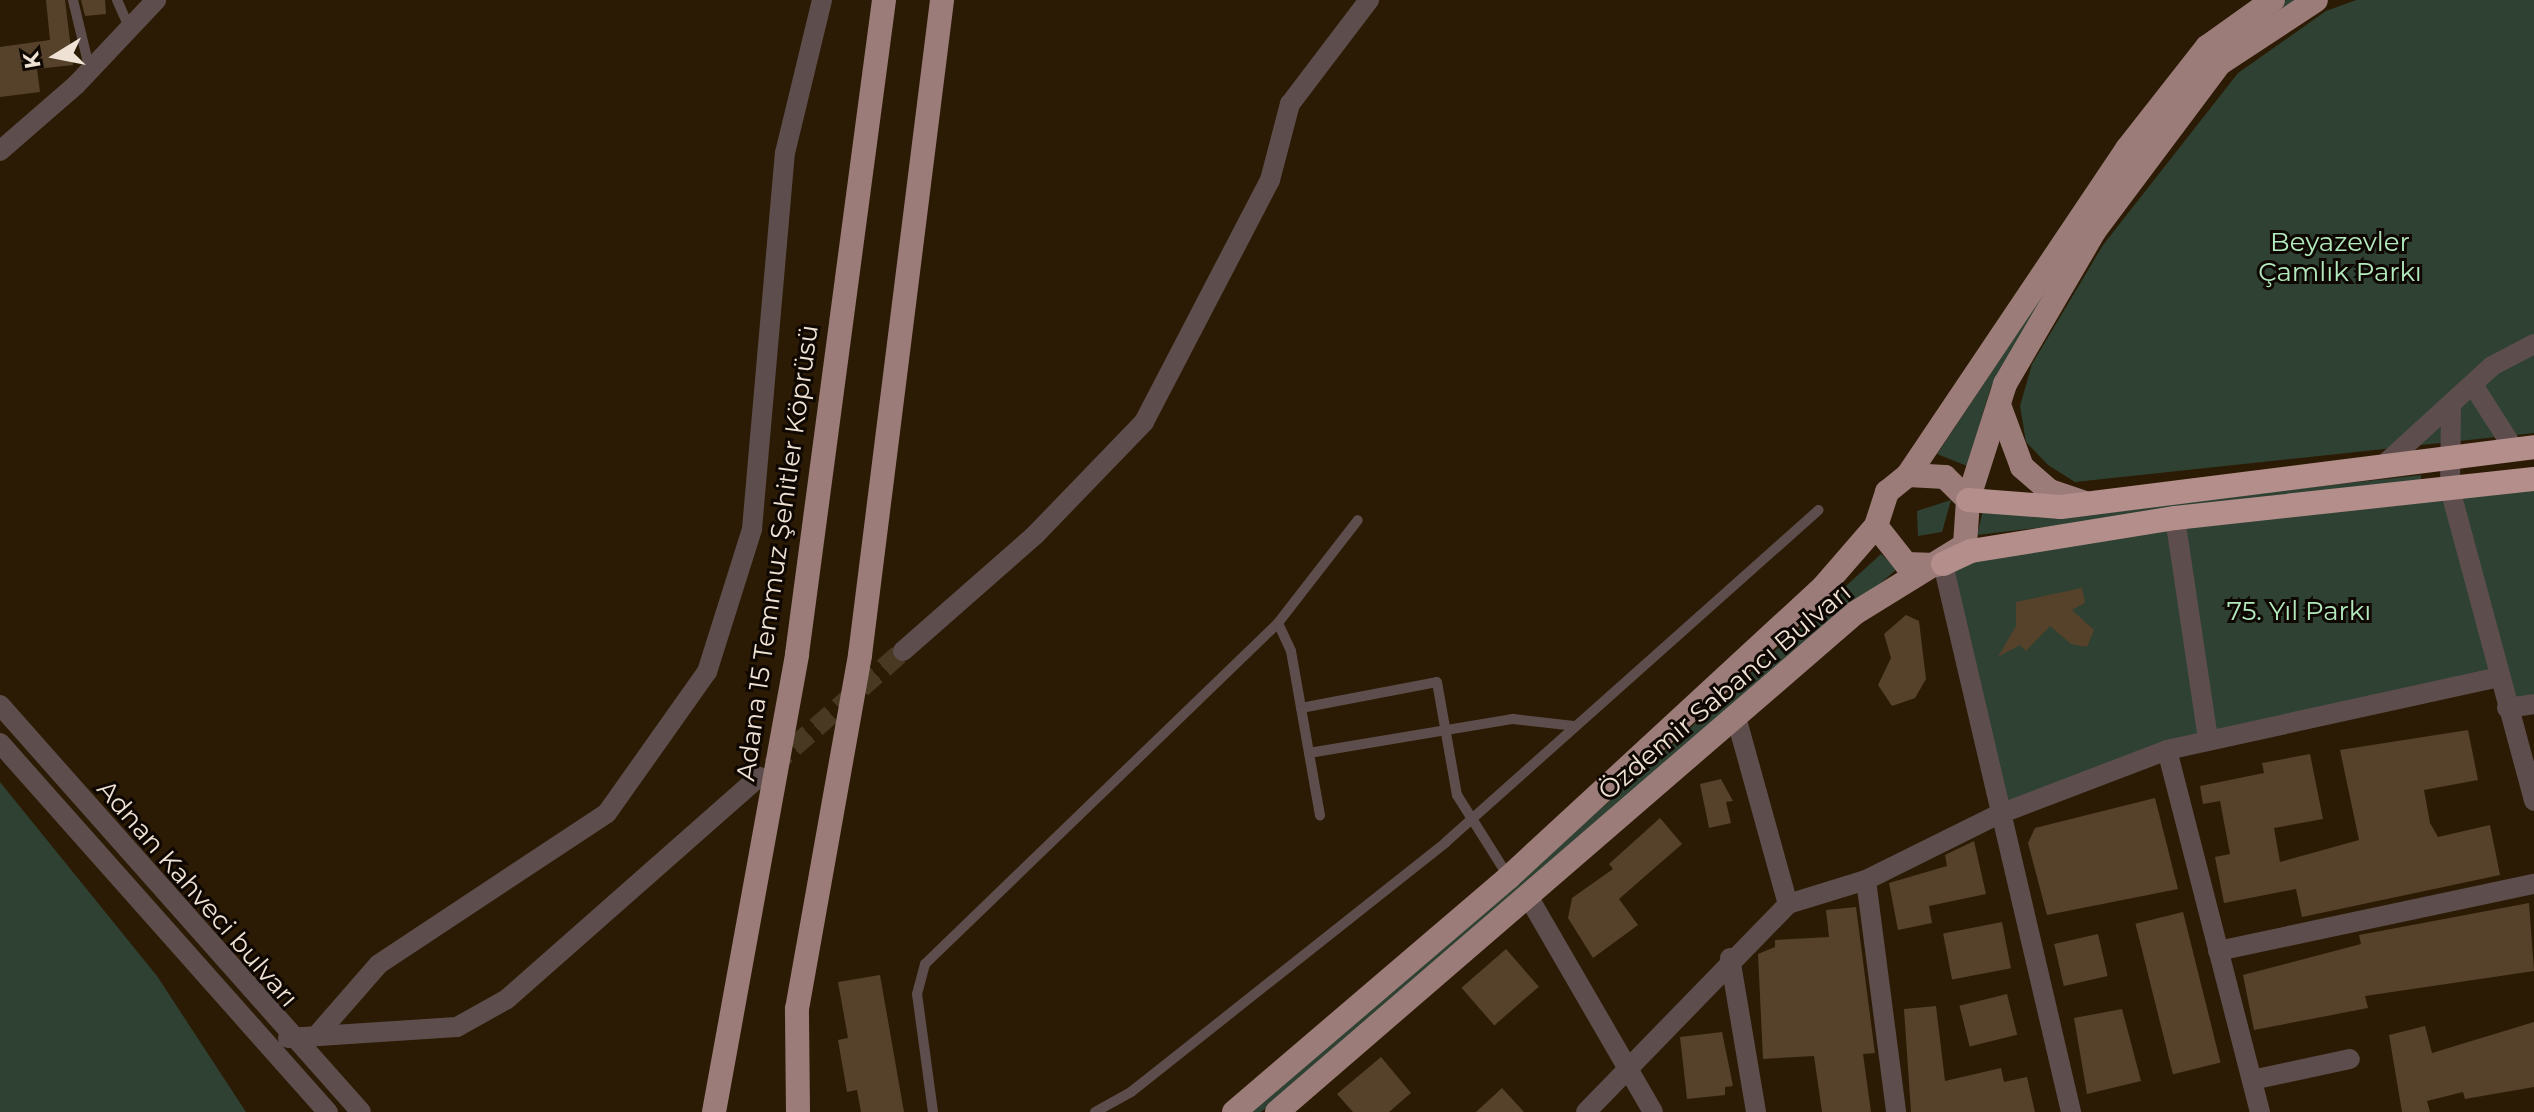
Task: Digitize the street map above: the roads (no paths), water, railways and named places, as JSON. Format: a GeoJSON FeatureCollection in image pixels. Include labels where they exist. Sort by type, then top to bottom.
{"type":"FeatureCollection","features":[{"type":"Feature","properties":{"kind":"highway"},"geometry":{"type":"LineString","coordinates":[[1968,500],[2084,503],[2387,462],[2524,448]]}},
{"type":"Feature","properties":{"kind":"highway"},"geometry":{"type":"LineString","coordinates":[[1943,564],[1971,551],[2175,518],[2534,479]]}},
{"type":"Feature","properties":{"kind":"main road","name":"Adana 15 Temmuz Şehitler Köprüsü"},"geometry":{"type":"LineString","coordinates":[[714,1112],[799,624],[884,0]]}},
{"type":"Feature","properties":{"kind":"main road"},"geometry":{"type":"LineString","coordinates":[[798,1112],[797,1009],[864,630],[942,0]]}},
{"type":"Feature","properties":{"kind":"main road","name":"Özdemir Sabancı Bulvarı"},"geometry":{"type":"LineString","coordinates":[[1234,1112],[1509,877],[1824,586],[1876,526],[1887,492],[1908,475],[2127,149],[2207,47],[2273,0]]}},
{"type":"Feature","properties":{"kind":"main road","name":"Özdemir Sabancı Bulvarı"},"geometry":{"type":"LineString","coordinates":[[1286,1109],[1855,613],[1943,564],[1965,545],[1968,500],[2021,349],[2095,230],[2219,64],[2316,0]]}},
{"type":"Feature","properties":{"kind":"main road"},"geometry":{"type":"LineString","coordinates":[[1999,405],[2022,467],[2050,491],[2084,503]]}},
{"type":"Feature","properties":{"kind":"main road"},"geometry":{"type":"LineString","coordinates":[[1908,475],[1945,477],[1968,500]]}},
{"type":"Feature","properties":{"kind":"main road"},"geometry":{"type":"LineString","coordinates":[[1876,526],[1906,564],[1943,564]]}},
{"type":"Feature","properties":{"kind":"street"},"geometry":{"type":"LineString","coordinates":[[0,151],[90,71],[156,0]]}},
{"type":"Feature","properties":{"kind":"street"},"geometry":{"type":"LineString","coordinates":[[317,1035],[379,964],[607,813],[707,672],[752,529],[785,153],[822,0]]}},
{"type":"Feature","properties":{"kind":"street"},"geometry":{"type":"LineString","coordinates":[[903,651],[1035,535],[1144,422],[1270,180],[1290,104],[1369,0]]}},
{"type":"Feature","properties":{"kind":"street"},"geometry":{"type":"LineString","coordinates":[[2387,462],[2451,408],[2473,385],[2534,344]]}},
{"type":"Feature","properties":{"kind":"street"},"geometry":{"type":"LineString","coordinates":[[2473,385],[2524,448]]}},
{"type":"Feature","properties":{"kind":"street"},"geometry":{"type":"LineString","coordinates":[[2451,408],[2450,489],[2498,677],[2534,801]]}},
{"type":"Feature","properties":{"kind":"street"},"geometry":{"type":"LineString","coordinates":[[2175,518],[2208,739]]}},
{"type":"Feature","properties":{"kind":"street"},"geometry":{"type":"LineString","coordinates":[[1943,564],[1997,815],[2071,1112]]}},
{"type":"Feature","properties":{"kind":"street"},"geometry":{"type":"LineString","coordinates":[[1586,1112],[1730,958],[1788,904],[1866,880],[1997,815],[2167,750],[2498,677]]}},
{"type":"Feature","properties":{"kind":"street"},"geometry":{"type":"LineString","coordinates":[[2507,708],[2534,704]]}},
{"type":"Feature","properties":{"kind":"street","name":"Adnan Kahveci bulvarı"},"geometry":{"type":"LineString","coordinates":[[0,705],[288,1038],[361,1112]]}},
{"type":"Feature","properties":{"kind":"street"},"geometry":{"type":"LineString","coordinates":[[1736,717],[1788,904]]}},
{"type":"Feature","properties":{"kind":"street","name":"Adnan Kahveci bulvarı"},"geometry":{"type":"LineString","coordinates":[[0,743],[328,1112]]}},
{"type":"Feature","properties":{"kind":"street"},"geometry":{"type":"LineString","coordinates":[[2167,750],[2260,1112]]}},
{"type":"Feature","properties":{"kind":"street"},"geometry":{"type":"LineString","coordinates":[[288,1038],[457,1027],[507,999],[759,777]]}},
{"type":"Feature","properties":{"kind":"street"},"geometry":{"type":"LineString","coordinates":[[1866,880],[1896,1112]]}},
{"type":"Feature","properties":{"kind":"street"},"geometry":{"type":"LineString","coordinates":[[2218,951],[2534,884]]}},
{"type":"Feature","properties":{"kind":"street"},"geometry":{"type":"LineString","coordinates":[[1529,898],[1625,1073],[1653,1112]]}},
{"type":"Feature","properties":{"kind":"street"},"geometry":{"type":"LineString","coordinates":[[1730,958],[1756,1112]]}},
{"type":"Feature","properties":{"kind":"street"},"geometry":{"type":"LineString","coordinates":[[2252,1080],[2350,1059]]}},
{"type":"Feature","properties":{"kind":"lane"},"geometry":{"type":"LineString","coordinates":[[73,0],[90,71]]}},
{"type":"Feature","properties":{"kind":"lane"},"geometry":{"type":"LineString","coordinates":[[117,0],[130,29]]}},
{"type":"Feature","properties":{"kind":"lane"},"geometry":{"type":"LineString","coordinates":[[1095,1112],[1131,1092],[1468,820],[1818,510]]}},
{"type":"Feature","properties":{"kind":"lane"},"geometry":{"type":"LineString","coordinates":[[933,1112],[917,994],[925,964],[1278,623],[1358,520]]}},
{"type":"Feature","properties":{"kind":"lane"},"geometry":{"type":"LineString","coordinates":[[1278,623],[1301,708],[1320,815]]}},
{"type":"Feature","properties":{"kind":"lane"},"geometry":{"type":"LineString","coordinates":[[1301,708],[1437,682],[1444,730],[1468,820],[1509,877]]}},
{"type":"Feature","properties":{"kind":"lane"},"geometry":{"type":"LineString","coordinates":[[1309,753],[1444,730],[1540,718],[1574,726]]}},
{"type":"Feature","properties":{"kind":"tunnel"},"geometry":{"type":"LineString","coordinates":[[771,767],[903,651]]}},
{"type":"Feature","properties":{"kind":"park label","name":"Beyazevler Çamlık Parkı"},"geometry":{"type":"Point","coordinates":[2340,258]}},
{"type":"Feature","properties":{"kind":"park label","name":"75. Yıl Parkı"},"geometry":{"type":"Point","coordinates":[2299,612]}}]}
